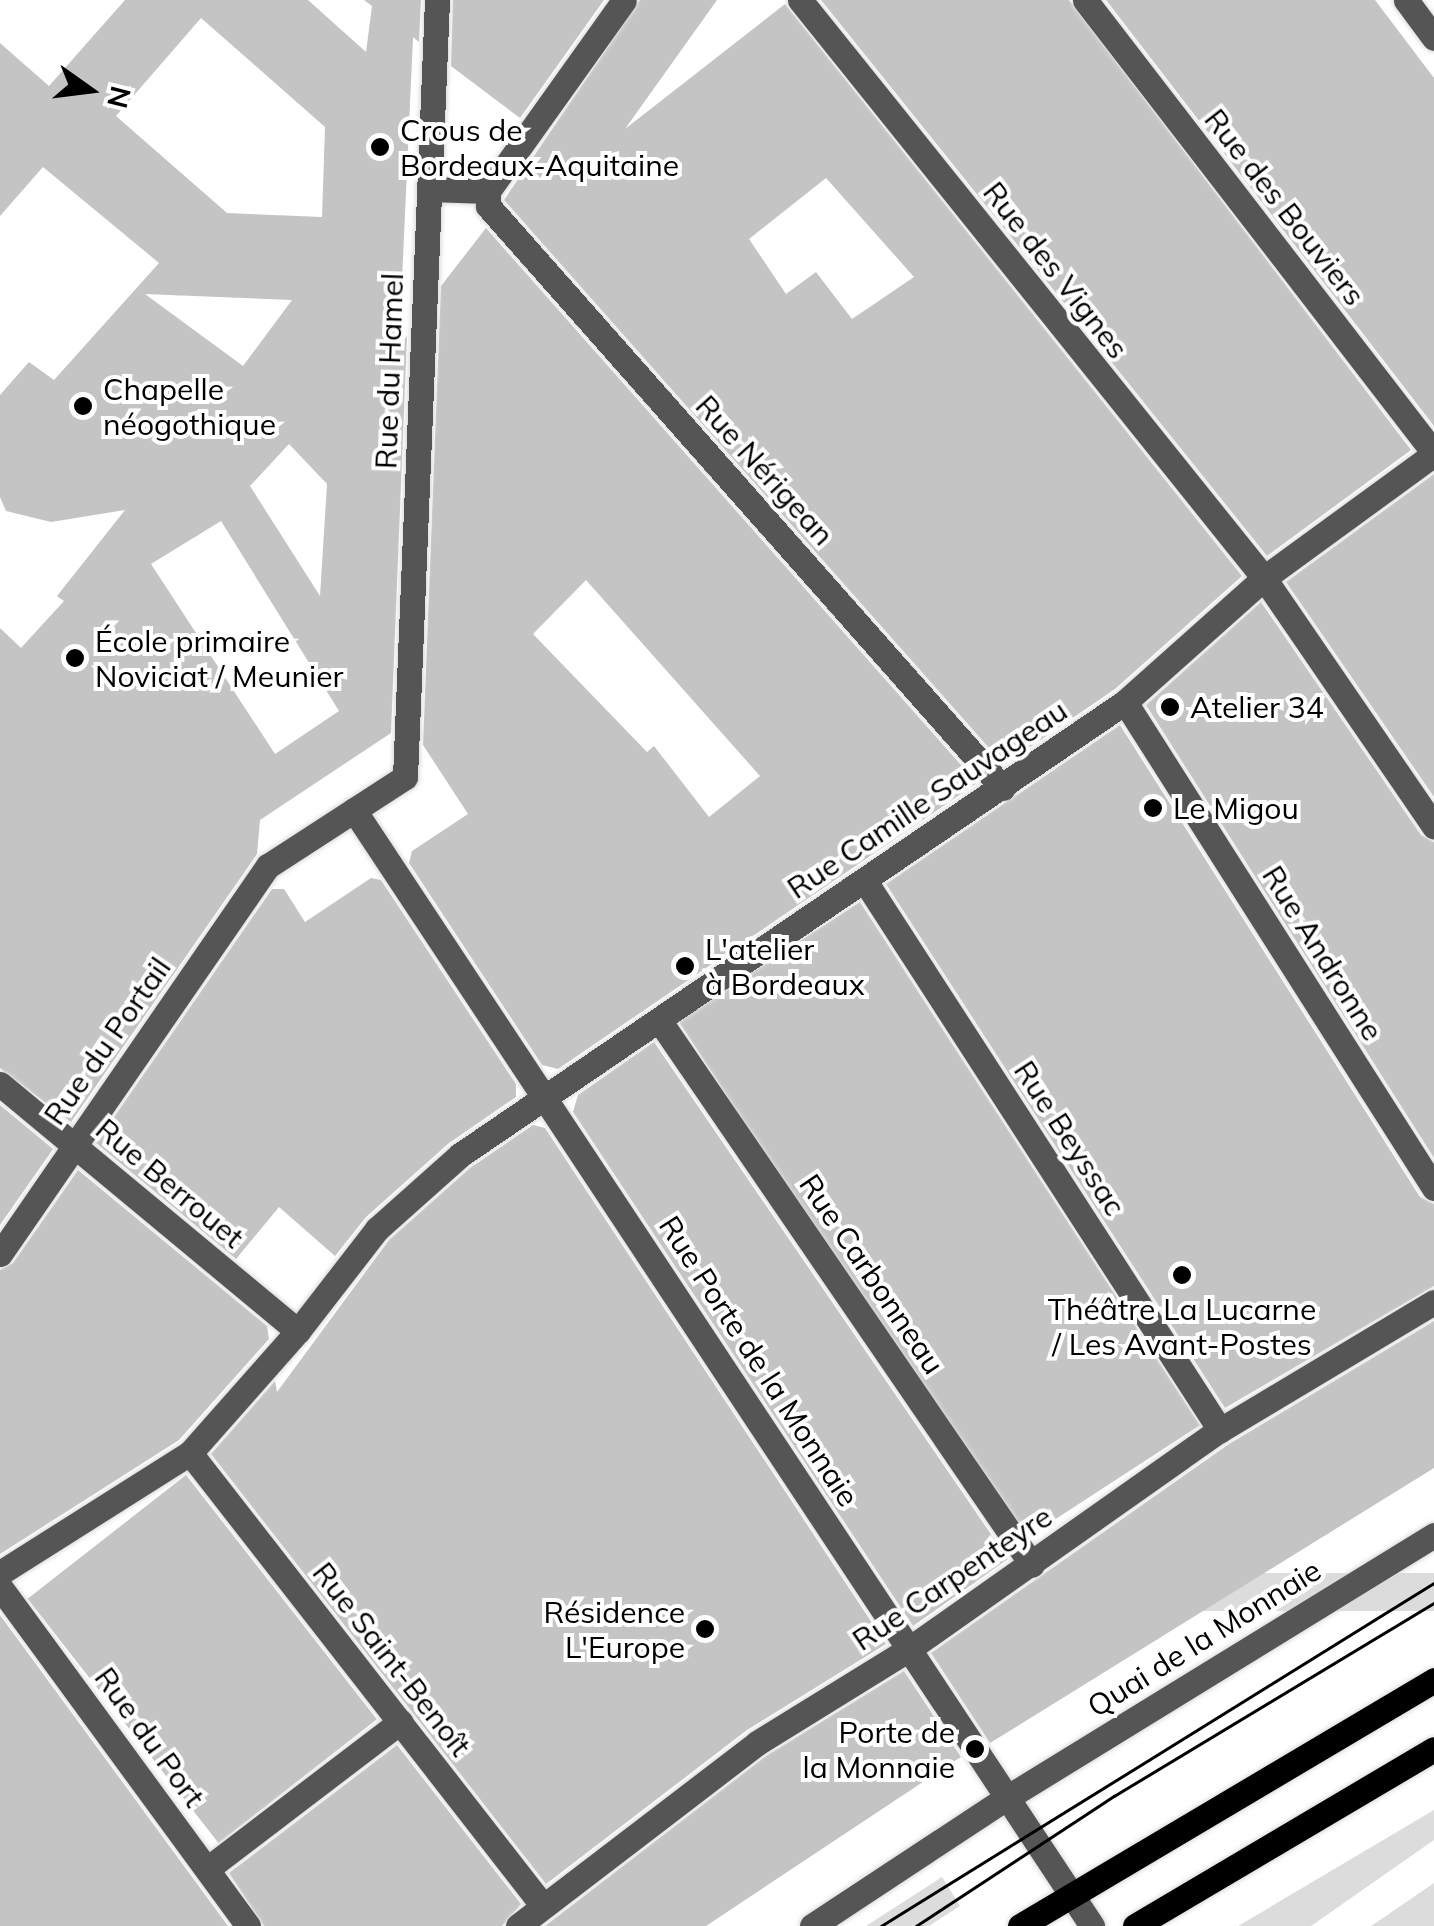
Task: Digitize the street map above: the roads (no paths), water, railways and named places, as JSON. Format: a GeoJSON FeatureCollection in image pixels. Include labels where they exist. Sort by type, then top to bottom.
{"type":"FeatureCollection","features":[{"type":"Feature","properties":{"kind":"main road"},"geometry":{"type":"LineString","coordinates":[[1020,1926],[1434,1680]]}},
{"type":"Feature","properties":{"kind":"main road"},"geometry":{"type":"LineString","coordinates":[[1135,1926],[1434,1749]]}},
{"type":"Feature","properties":{"kind":"street","name":"Rue du Hamel"},"geometry":{"type":"LineString","coordinates":[[354,810],[405,777],[437,0]]}},
{"type":"Feature","properties":{"kind":"street"},"geometry":{"type":"LineString","coordinates":[[429,189],[488,191],[624,0]]}},
{"type":"Feature","properties":{"kind":"street","name":"Rue des Vignes"},"geometry":{"type":"LineString","coordinates":[[800,0],[1264,578],[1434,826]]}},
{"type":"Feature","properties":{"kind":"street","name":"Rue des Bouviers"},"geometry":{"type":"LineString","coordinates":[[1085,0],[1434,454]]}},
{"type":"Feature","properties":{"kind":"street"},"geometry":{"type":"LineString","coordinates":[[1406,0],[1434,38]]}},
{"type":"Feature","properties":{"kind":"street","name":"Rue Nérigean"},"geometry":{"type":"LineString","coordinates":[[488,191],[488,206],[1003,788]]}},
{"type":"Feature","properties":{"kind":"street","name":"Rue Camille Sauvageau"},"geometry":{"type":"LineString","coordinates":[[0,1573],[190,1452],[298,1331],[354,1256],[413,1194],[545,1096],[1125,702],[1264,578],[1434,454]]}},
{"type":"Feature","properties":{"kind":"street","name":"Rue Andronne"},"geometry":{"type":"LineString","coordinates":[[1125,702],[1434,1188]]}},
{"type":"Feature","properties":{"kind":"street","name":"Rue Porte de la Monnaie"},"geometry":{"type":"LineString","coordinates":[[354,810],[1092,1926]]}},
{"type":"Feature","properties":{"kind":"street","name":"Rue du Portail"},"geometry":{"type":"LineString","coordinates":[[0,1254],[268,866],[354,810]]}},
{"type":"Feature","properties":{"kind":"street","name":"Rue Beyssac"},"geometry":{"type":"LineString","coordinates":[[865,881],[1220,1430]]}},
{"type":"Feature","properties":{"kind":"street","name":"Rue Carbonneau"},"geometry":{"type":"LineString","coordinates":[[659,1020],[1032,1565]]}},
{"type":"Feature","properties":{"kind":"street","name":"Rue Berrouet"},"geometry":{"type":"LineString","coordinates":[[0,1084],[298,1331]]}},
{"type":"Feature","properties":{"kind":"street","name":"Rue Carpenteyre"},"geometry":{"type":"LineString","coordinates":[[518,1926],[757,1742],[910,1648],[1220,1430],[1434,1302]]}},
{"type":"Feature","properties":{"kind":"street","name":"Rue Saint-Benoît"},"geometry":{"type":"LineString","coordinates":[[190,1452],[543,1906]]}},
{"type":"Feature","properties":{"kind":"street","name":"Quai de la Monnaie"},"geometry":{"type":"LineString","coordinates":[[812,1926],[1008,1797],[1434,1535]]}},
{"type":"Feature","properties":{"kind":"street","name":"Rue du Port"},"geometry":{"type":"LineString","coordinates":[[0,1586],[248,1926]]}},
{"type":"Feature","properties":{"kind":"street"},"geometry":{"type":"LineString","coordinates":[[207,1870],[400,1722]]}},
{"type":"Feature","properties":{"kind":"tram line"},"geometry":{"type":"LineString","coordinates":[[881,1926],[1434,1583]]}},
{"type":"Feature","properties":{"kind":"tram line"},"geometry":{"type":"LineString","coordinates":[[916,1926],[1114,1796],[1434,1603]]}},
{"type":"Feature","properties":{"kind":"place","name":"Crous de Bordeaux-Aquitaine"},"geometry":{"type":"Point","coordinates":[380,147]}},
{"type":"Feature","properties":{"kind":"place","name":"Chapelle néogothique"},"geometry":{"type":"Point","coordinates":[83,406]}},
{"type":"Feature","properties":{"kind":"place","name":"École primaire Noviciat / Meunier"},"geometry":{"type":"Point","coordinates":[75,658]}},
{"type":"Feature","properties":{"kind":"place","name":"Atelier 34"},"geometry":{"type":"Point","coordinates":[1170,707]}},
{"type":"Feature","properties":{"kind":"place","name":"Le Migou"},"geometry":{"type":"Point","coordinates":[1153,808]}},
{"type":"Feature","properties":{"kind":"place","name":"L'atelier à Bordeaux"},"geometry":{"type":"Point","coordinates":[685,966]}},
{"type":"Feature","properties":{"kind":"place","name":"Théâtre La Lucarne / Les Avant-Postes"},"geometry":{"type":"Point","coordinates":[1182,1275]}},
{"type":"Feature","properties":{"kind":"place","name":"Résidence L'Europe"},"geometry":{"type":"Point","coordinates":[705,1629]}},
{"type":"Feature","properties":{"kind":"place","name":"Porte de la Monnaie"},"geometry":{"type":"Point","coordinates":[975,1749]}}]}
